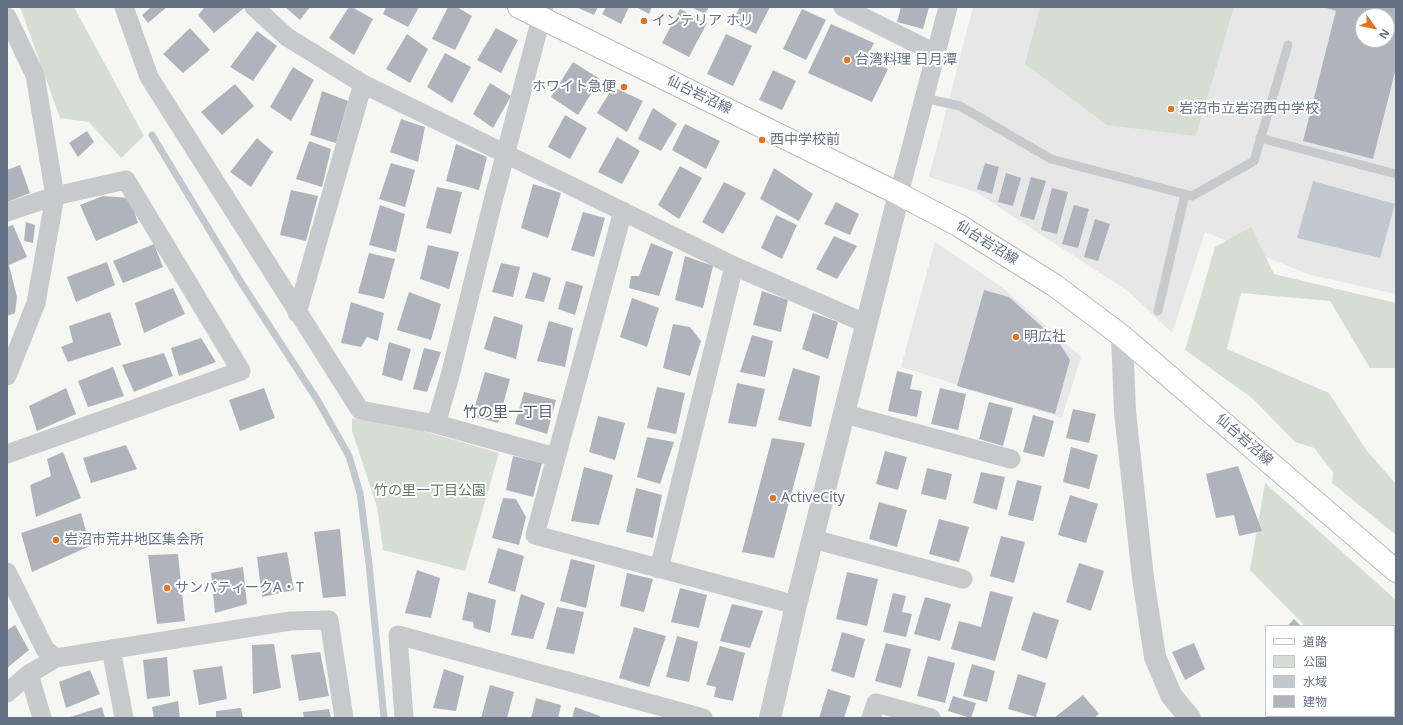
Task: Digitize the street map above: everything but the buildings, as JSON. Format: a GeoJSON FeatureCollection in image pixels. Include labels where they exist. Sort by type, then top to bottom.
{"type":"FeatureCollection","features":[{"type":"Feature","properties":{"kind":"main road","name":"仙台岩沼線"},"geometry":{"type":"LineString","coordinates":[[519,7],[542,12],[899,194],[958,225],[1054,285],[1122,336],[1396,571]]}},
{"type":"Feature","properties":{"kind":"street"},"geometry":{"type":"LineString","coordinates":[[124,7],[149,77],[297,313],[360,410],[436,424],[555,457]]}},
{"type":"Feature","properties":{"kind":"street"},"geometry":{"type":"LineString","coordinates":[[254,7],[287,38],[363,84],[734,266],[867,324]]}},
{"type":"Feature","properties":{"kind":"street"},"geometry":{"type":"LineString","coordinates":[[843,7],[936,53]]}},
{"type":"Feature","properties":{"kind":"street"},"geometry":{"type":"LineString","coordinates":[[770,718],[796,605],[899,194],[948,7]]}},
{"type":"Feature","properties":{"kind":"street"},"geometry":{"type":"LineString","coordinates":[[436,424],[450,376],[542,12]]}},
{"type":"Feature","properties":{"kind":"street"},"geometry":{"type":"LineString","coordinates":[[7,17],[35,75],[55,196],[36,303],[7,375]]}},
{"type":"Feature","properties":{"kind":"street"},"geometry":{"type":"LineString","coordinates":[[297,313],[363,84]]}},
{"type":"Feature","properties":{"kind":"street"},"geometry":{"type":"LineString","coordinates":[[7,212],[55,196],[126,180],[241,371],[7,454]]}},
{"type":"Feature","properties":{"kind":"street"},"geometry":{"type":"LineString","coordinates":[[623,211],[535,535],[796,605]]}},
{"type":"Feature","properties":{"kind":"street"},"geometry":{"type":"LineString","coordinates":[[658,569],[734,266]]}},
{"type":"Feature","properties":{"kind":"street"},"geometry":{"type":"LineString","coordinates":[[1122,336],[1125,412],[1143,578],[1155,657],[1171,695],[1185,716]]}},
{"type":"Feature","properties":{"kind":"street"},"geometry":{"type":"LineString","coordinates":[[845,414],[1011,459]]}},
{"type":"Feature","properties":{"kind":"street"},"geometry":{"type":"LineString","coordinates":[[813,539],[963,579]]}},
{"type":"Feature","properties":{"kind":"street"},"geometry":{"type":"LineString","coordinates":[[7,572],[45,649],[56,658]]}},
{"type":"Feature","properties":{"kind":"street"},"geometry":{"type":"LineString","coordinates":[[7,693],[29,674],[56,658],[290,621],[329,620],[344,718]]}},
{"type":"Feature","properties":{"kind":"street"},"geometry":{"type":"LineString","coordinates":[[404,718],[398,634],[667,713],[703,718]]}},
{"type":"Feature","properties":{"kind":"street"},"geometry":{"type":"LineString","coordinates":[[111,649],[124,718]]}},
{"type":"Feature","properties":{"kind":"street"},"geometry":{"type":"LineString","coordinates":[[29,674],[42,718]]}},
{"type":"Feature","properties":{"kind":"street"},"geometry":{"type":"LineString","coordinates":[[870,718],[876,703],[931,718]]}},
{"type":"Feature","properties":{"kind":"lane"},"geometry":{"type":"LineString","coordinates":[[924,98],[960,106],[1051,159],[1192,196],[1254,161],[1288,45]]}},
{"type":"Feature","properties":{"kind":"lane"},"geometry":{"type":"LineString","coordinates":[[1260,138],[1396,174]]}},
{"type":"Feature","properties":{"kind":"lane"},"geometry":{"type":"LineString","coordinates":[[1158,311],[1185,194]]}},
{"type":"Feature","properties":{"kind":"shaded area","name":"岩沼市立岩沼西中学校"},"geometry":{"type":"Polygon","coordinates":[[[973,7],[1396,7],[1396,294],[1310,275],[1205,232],[1172,333],[1129,292],[976,192],[929,177],[973,7]]]}},
{"type":"Feature","properties":{"kind":"shaded area"},"geometry":{"type":"Polygon","coordinates":[[[935,242],[1003,288],[1081,357],[1062,418],[901,367],[935,242]]]}},
{"type":"Feature","properties":{"kind":"green space"},"geometry":{"type":"Polygon","coordinates":[[[20,7],[74,7],[144,136],[121,158],[89,122],[60,118],[20,7]]]}},
{"type":"Feature","properties":{"kind":"green space"},"geometry":{"type":"Polygon","coordinates":[[[1040,7],[1234,7],[1196,136],[1107,125],[1025,64],[1040,7]]]}},
{"type":"Feature","properties":{"kind":"green space"},"geometry":{"type":"Polygon","coordinates":[[[1251,227],[1274,274],[1396,303],[1396,368],[1370,368],[1330,301],[1241,293],[1227,349],[1329,393],[1367,451],[1396,484],[1396,535],[1332,483],[1333,472],[1314,448],[1295,442],[1252,398],[1185,350],[1215,247],[1251,227]]]}},
{"type":"Feature","properties":{"kind":"green space","name":"竹の里一丁目公園"},"geometry":{"type":"Polygon","coordinates":[[[352,418],[406,426],[499,453],[465,571],[383,550],[377,507],[352,431],[352,418]]]}},
{"type":"Feature","properties":{"kind":"green space"},"geometry":{"type":"Polygon","coordinates":[[[1265,483],[1396,600],[1396,718],[1376,718],[1395,717],[1395,625],[1304,625],[1250,570],[1265,483]]]}},
{"type":"Feature","properties":{"kind":"water"},"geometry":{"type":"Polygon","coordinates":[[[1313,181],[1395,204],[1380,258],[1297,238],[1313,181]]]}},
{"type":"Feature","properties":{"kind":"waterway"},"geometry":{"type":"LineString","coordinates":[[152,135],[242,284],[318,401],[349,456],[360,493],[369,564],[384,718]]}},
{"type":"Feature","properties":{"kind":"place","name":"インテリア ホリ"},"geometry":{"type":"Point","coordinates":[644,21]}},
{"type":"Feature","properties":{"kind":"place","name":"台湾料理 日月潭"},"geometry":{"type":"Point","coordinates":[847,60]}},
{"type":"Feature","properties":{"kind":"place","name":"ホワイト急便"},"geometry":{"type":"Point","coordinates":[624,87]}},
{"type":"Feature","properties":{"kind":"place","name":"岩沼市立岩沼西中学校"},"geometry":{"type":"Point","coordinates":[1171,109]}},
{"type":"Feature","properties":{"kind":"place","name":"西中学校前"},"geometry":{"type":"Point","coordinates":[762,140]}},
{"type":"Feature","properties":{"kind":"place","name":"明広社"},"geometry":{"type":"Point","coordinates":[1016,337]}},
{"type":"Feature","properties":{"kind":"place","name":"ActiveCity"},"geometry":{"type":"Point","coordinates":[773,498]}},
{"type":"Feature","properties":{"kind":"place","name":"岩沼市荒井地区集会所"},"geometry":{"type":"Point","coordinates":[56,540]}},
{"type":"Feature","properties":{"kind":"place","name":"サンパティークA・T"},"geometry":{"type":"Point","coordinates":[167,588]}},
{"type":"Feature","properties":{"kind":"district","name":"竹の里一丁目"},"geometry":{"type":"Point","coordinates":[508,413]}}]}
